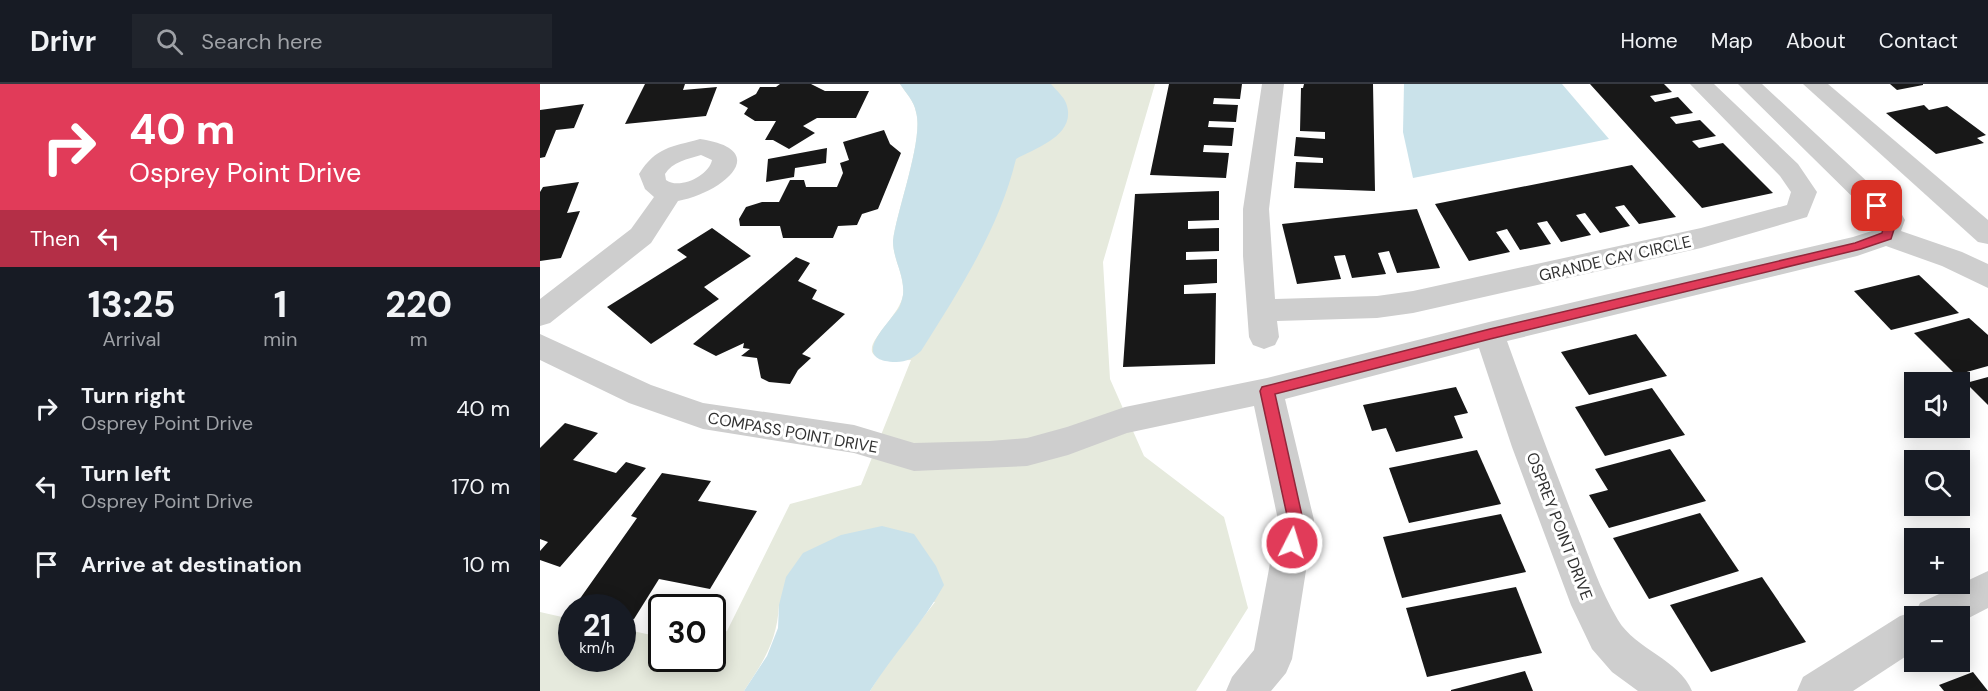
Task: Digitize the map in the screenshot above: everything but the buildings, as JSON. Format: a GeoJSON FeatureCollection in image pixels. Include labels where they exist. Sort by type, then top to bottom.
{"type":"FeatureCollection","features":[{"type":"Feature","properties":{"kind":"street","name":"GRANDE CAY CIRCLE"},"geometry":{"type":"LineString","coordinates":[[1273,84],[1256,209],[1257,256],[1263,324],[1413,302],[1701,238],[1798,211],[1804,192],[1789,170],[1701,84]]}},
{"type":"Feature","properties":{"kind":"street"},"geometry":{"type":"LineString","coordinates":[[1749,84],[1892,220],[1887,236]]}},
{"type":"Feature","properties":{"kind":"street"},"geometry":{"type":"LineString","coordinates":[[1814,84],[1988,235]]}},
{"type":"Feature","properties":{"kind":"street"},"geometry":{"type":"LineString","coordinates":[[540,315],[641,236],[671,192]]}},
{"type":"Feature","properties":{"kind":"street"},"geometry":{"type":"LineString","coordinates":[[1246,691],[1272,658],[1296,520],[1267,391],[1490,334],[1857,246],[1887,236],[1964,265],[1988,278]]}},
{"type":"Feature","properties":{"kind":"street","name":"OSPREY POINT DRIVE"},"geometry":{"type":"LineString","coordinates":[[1490,334],[1529,447],[1590,605],[1606,636],[1626,658],[1671,691]]}},
{"type":"Feature","properties":{"kind":"street","name":"COMPASS POINT DRIVE"},"geometry":{"type":"LineString","coordinates":[[540,346],[640,394],[703,416],[854,439],[914,457],[1027,452],[1068,441],[1125,420],[1267,391]]}},
{"type":"Feature","properties":{"kind":"street"},"geometry":{"type":"LineString","coordinates":[[1953,606],[1988,589]]}},
{"type":"Feature","properties":{"kind":"street"},"geometry":{"type":"LineString","coordinates":[[1817,691],[1904,634]]}},
{"type":"Feature","properties":{"kind":"shaded area"},"geometry":{"type":"Polygon","coordinates":[[[900,84],[1155,84],[1103,262],[1110,379],[1144,456],[1224,517],[1248,608],[1196,691],[870,691],[887,664],[935,602],[779,605],[776,629],[768,650],[744,691],[540,691],[540,612],[558,616],[558,672],[636,672],[636,632],[648,634],[648,672],[726,672],[726,631],[790,504],[861,485],[911,360],[887,360],[875,356],[872,349],[875,340],[899,306],[903,295],[893,241],[916,139],[916,112],[910,97],[900,84]]]}},
{"type":"Feature","properties":{"kind":"water"},"geometry":{"type":"Polygon","coordinates":[[[900,84],[1051,84],[1065,101],[1068,114],[1066,124],[1053,139],[1016,159],[999,210],[963,282],[921,351],[910,359],[896,362],[882,360],[875,355],[873,349],[875,341],[899,308],[903,295],[893,241],[913,156],[917,124],[914,104],[900,84]]]}},
{"type":"Feature","properties":{"kind":"water"},"geometry":{"type":"Polygon","coordinates":[[[1404,84],[1562,84],[1609,139],[1413,178],[1403,132],[1404,84]]]}},
{"type":"Feature","properties":{"kind":"water"},"geometry":{"type":"Polygon","coordinates":[[[882,526],[914,534],[936,566],[944,585],[870,691],[744,691],[767,656],[778,628],[779,605],[786,577],[803,553],[841,535],[882,526]]]}},
{"type":"Feature","properties":{"kind":"route"},"geometry":{"type":"LineString","coordinates":[[1292,543],[1296,520],[1267,391],[1490,334],[1857,246],[1887,236],[1892,220],[1877,206]]}}]}
